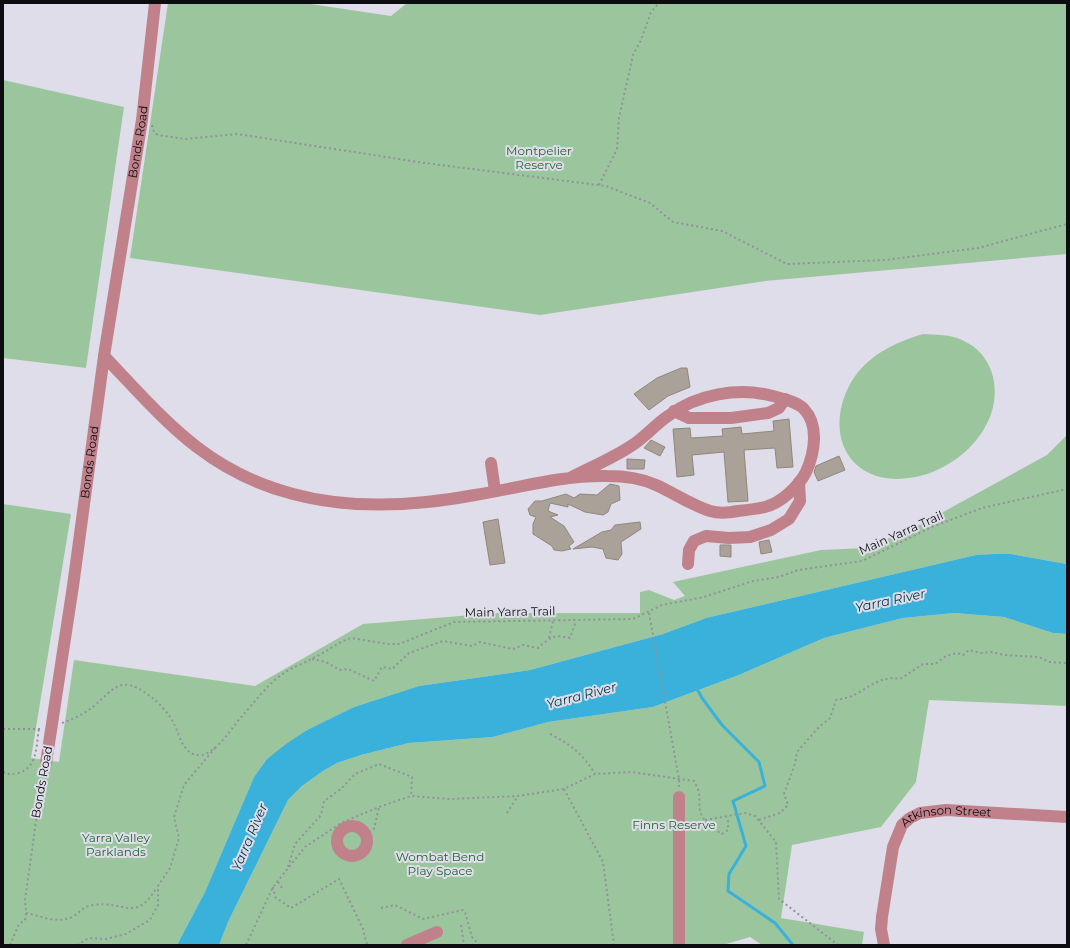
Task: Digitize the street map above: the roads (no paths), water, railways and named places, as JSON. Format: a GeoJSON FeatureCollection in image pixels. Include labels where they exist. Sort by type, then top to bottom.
{"type":"FeatureCollection","features":[{"type":"Feature","properties":{"kind":"street","name":"Bonds Road"},"geometry":{"type":"LineString","coordinates":[[46,763],[44,729],[73,586],[104,356],[142,120],[155,3]]}},
{"type":"Feature","properties":{"kind":"street"},"geometry":{"type":"LineString","coordinates":[[104,356],[172,428],[199,450],[227,468],[260,483],[294,494],[338,503],[383,505],[473,496],[570,478],[607,476],[637,479],[656,485],[708,511],[720,514],[768,506],[788,494],[805,474],[811,458],[814,437],[812,419],[801,406],[785,399],[762,394],[729,393],[694,401],[674,411],[635,444],[570,478]]}},
{"type":"Feature","properties":{"kind":"street"},"geometry":{"type":"LineString","coordinates":[[674,411],[689,418],[743,417],[768,413],[779,408],[785,399]]}},
{"type":"Feature","properties":{"kind":"street"},"geometry":{"type":"LineString","coordinates":[[491,464],[495,492]]}},
{"type":"Feature","properties":{"kind":"street"},"geometry":{"type":"LineString","coordinates":[[688,564],[689,550],[694,540],[706,536],[730,538],[750,537],[771,530],[789,519],[800,500],[799,482]]}},
{"type":"Feature","properties":{"kind":"street"},"geometry":{"type":"LineString","coordinates":[[678,797],[678,945]]}},
{"type":"Feature","properties":{"kind":"street","name":"Atkinson Street"},"geometry":{"type":"LineString","coordinates":[[884,945],[880,929],[894,847],[902,825],[910,818],[920,813],[946,810],[1067,817]]}},
{"type":"Feature","properties":{"kind":"street"},"geometry":{"type":"LineString","coordinates":[[407,945],[437,932]]}},
{"type":"Feature","properties":{"kind":"water","name":"Yarra River"},"geometry":{"type":"Polygon","coordinates":[[[1011,554],[1067,564],[1067,634],[1053,633],[1004,617],[954,613],[903,618],[824,638],[739,675],[653,707],[548,722],[493,737],[409,743],[361,755],[337,763],[302,786],[288,800],[228,922],[219,945],[177,945],[205,892],[254,777],[267,759],[307,730],[354,707],[419,686],[530,670],[663,634],[706,618],[976,555],[1011,554]]]}},
{"type":"Feature","properties":{"kind":"waterway"},"geometry":{"type":"LineString","coordinates":[[696,687],[702,698],[722,725],[759,762],[765,786],[733,801],[746,846],[729,874],[728,891],[775,923],[793,945]]}},
{"type":"Feature","properties":{"kind":"park label","name":"Montpelier Reserve"},"geometry":{"type":"Point","coordinates":[539,158]}},
{"type":"Feature","properties":{"kind":"park label","name":"Finns Reserve"},"geometry":{"type":"Point","coordinates":[674,825]}},
{"type":"Feature","properties":{"kind":"park label","name":"Yarra Valley Parklands"},"geometry":{"type":"Point","coordinates":[116,845]}},
{"type":"Feature","properties":{"kind":"park label","name":"Wombat Bend Play Space"},"geometry":{"type":"Point","coordinates":[440,864]}}]}
